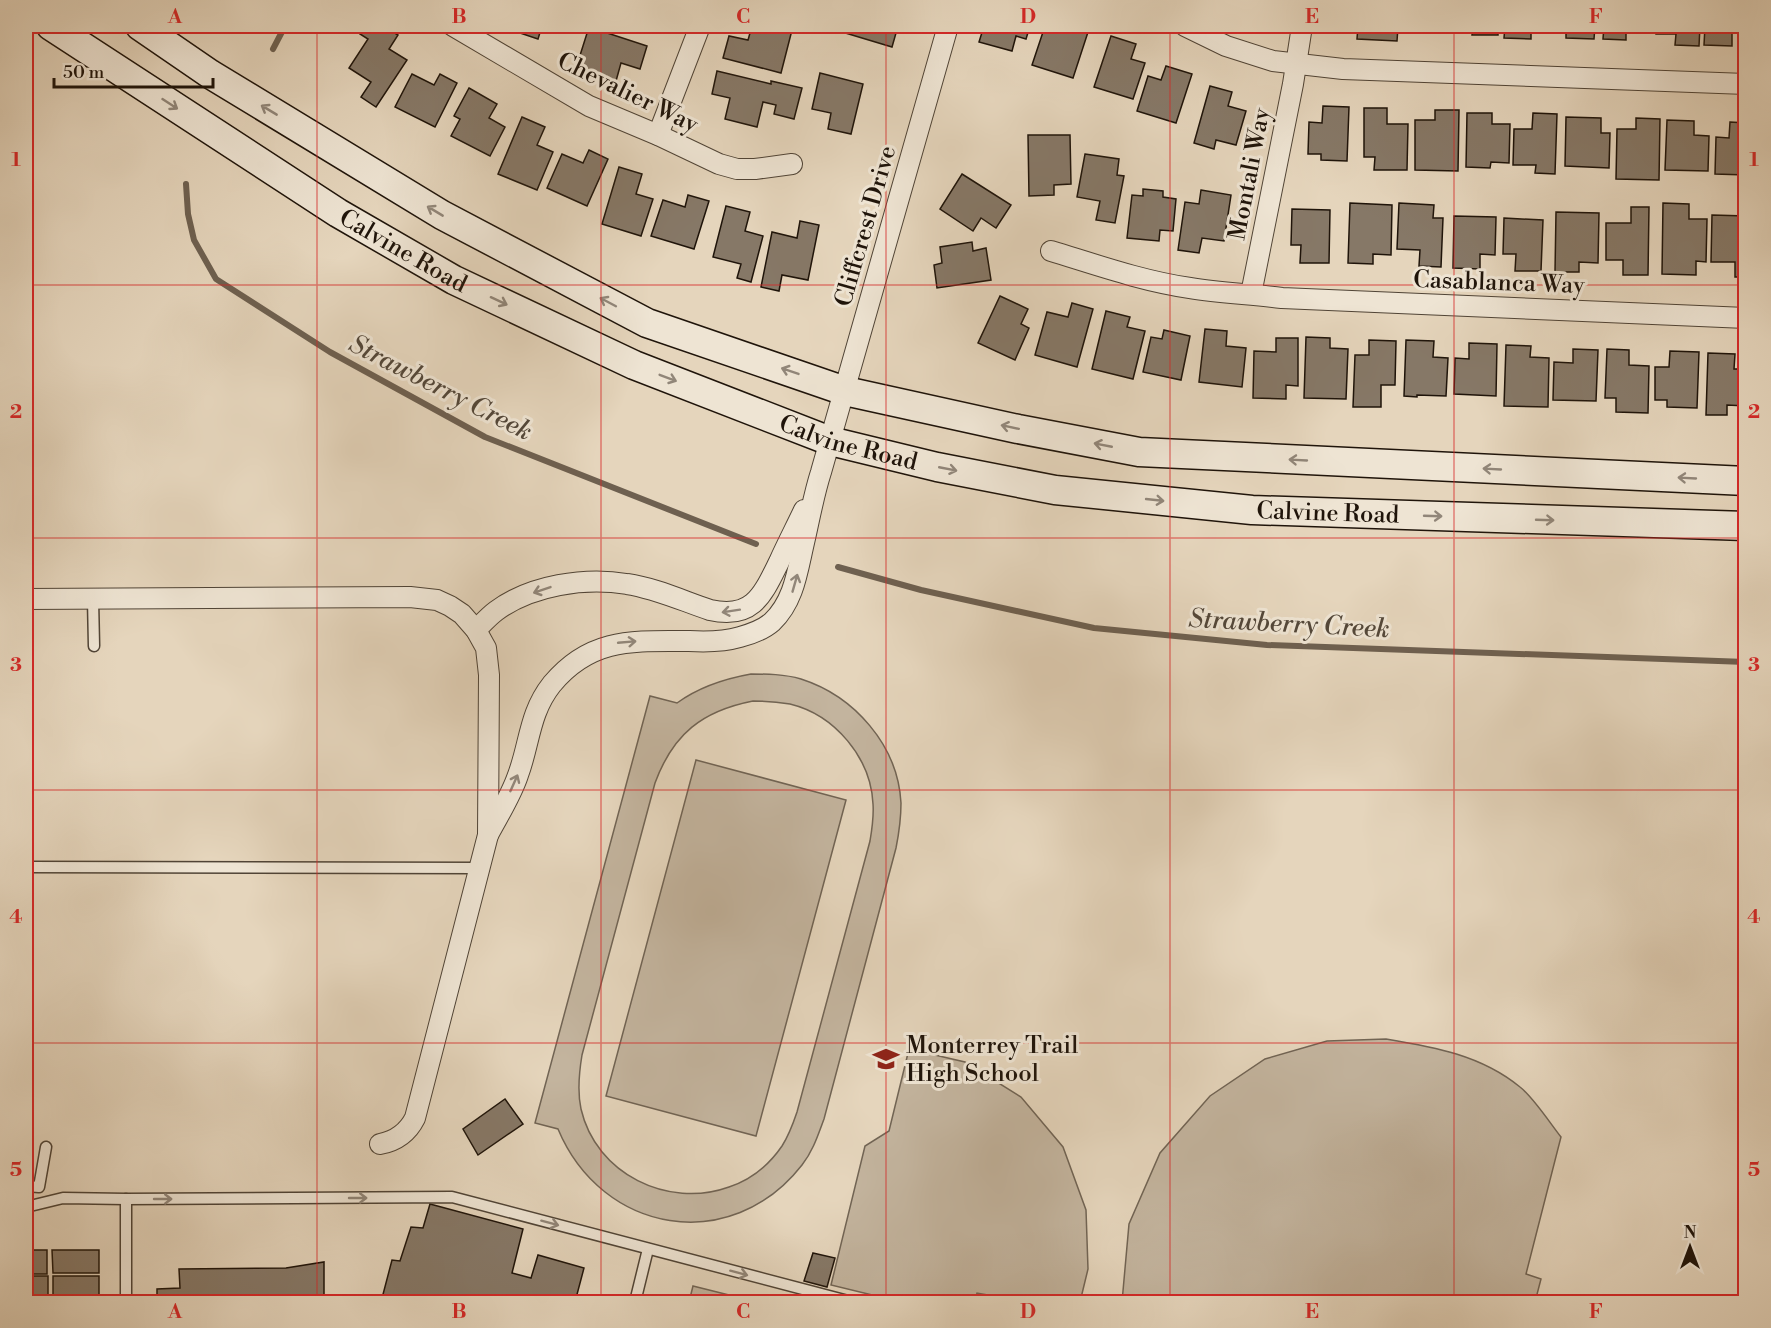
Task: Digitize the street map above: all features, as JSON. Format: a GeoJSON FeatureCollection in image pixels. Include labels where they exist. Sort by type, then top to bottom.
{"type":"FeatureCollection","features":[{"type":"Feature","properties":{"kind":"main road","name":"Calvine Road"},"geometry":{"type":"LineString","coordinates":[[51,26],[338,213],[454,280],[634,364],[830,441],[1055,490],[1252,510],[1746,526]]}},
{"type":"Feature","properties":{"kind":"main road","name":"Calvine Road"},"geometry":{"type":"LineString","coordinates":[[140,26],[210,74],[442,215],[647,323],[845,391],[1139,453],[1746,481]]}},
{"type":"Feature","properties":{"kind":"street","name":"Chevalier Way"},"geometry":{"type":"LineString","coordinates":[[453,26],[589,106],[719,164],[737,169],[792,164]]}},
{"type":"Feature","properties":{"kind":"street"},"geometry":{"type":"LineString","coordinates":[[658,135],[700,26]]}},
{"type":"Feature","properties":{"kind":"street","name":"Cliffcrest Drive"},"geometry":{"type":"LineString","coordinates":[[818,481],[948,26]]}},
{"type":"Feature","properties":{"kind":"street"},"geometry":{"type":"LineString","coordinates":[[1185,26],[1226,46],[1273,61],[1343,69],[1746,84]]}},
{"type":"Feature","properties":{"kind":"street","name":"Montali Way"},"geometry":{"type":"LineString","coordinates":[[1251,294],[1302,26]]}},
{"type":"Feature","properties":{"kind":"street","name":"Casablanca Way"},"geometry":{"type":"LineString","coordinates":[[1051,251],[1138,277],[1190,289],[1282,298],[1746,318]]}},
{"type":"Feature","properties":{"kind":"street"},"geometry":{"type":"LineString","coordinates":[[476,630],[495,612],[516,599],[551,586],[589,581],[629,584],[722,613],[734,613],[747,608],[763,595],[818,481]]}},
{"type":"Feature","properties":{"kind":"street"},"geometry":{"type":"LineString","coordinates":[[380,1144],[390,1142],[401,1135],[415,1118],[488,835],[518,775],[528,734],[539,706],[553,684],[572,665],[602,647],[618,643],[654,641],[714,642],[754,633],[771,623],[783,610],[794,589],[818,481]]}},
{"type":"Feature","properties":{"kind":"street"},"geometry":{"type":"LineString","coordinates":[[26,600],[410,597],[437,600],[450,606],[462,614],[476,630],[486,648],[489,675],[488,835]]}},
{"type":"Feature","properties":{"kind":"lane"},"geometry":{"type":"LineString","coordinates":[[93,599],[94,646]]}},
{"type":"Feature","properties":{"kind":"lane"},"geometry":{"type":"LineString","coordinates":[[26,867],[480,868]]}},
{"type":"Feature","properties":{"kind":"lane"},"geometry":{"type":"LineString","coordinates":[[37,1204],[31,1186],[46,1147]]}},
{"type":"Feature","properties":{"kind":"lane"},"geometry":{"type":"LineString","coordinates":[[26,1207],[63,1198],[452,1197],[852,1302]]}},
{"type":"Feature","properties":{"kind":"lane"},"geometry":{"type":"LineString","coordinates":[[126,1199],[126,1302]]}},
{"type":"Feature","properties":{"kind":"lane"},"geometry":{"type":"LineString","coordinates":[[635,1302],[648,1249]]}},
{"type":"Feature","properties":{"kind":"shaded area"},"geometry":{"type":"Polygon","coordinates":[[[751,674],[801,679],[839,697],[855,710],[870,726],[892,762],[901,803],[899,831],[824,1119],[809,1154],[802,1165],[773,1194],[740,1213],[705,1221],[670,1220],[636,1211],[605,1192],[578,1164],[558,1129],[535,1123],[650,696],[677,703],[703,688],[751,674]],[[753,701],[735,705],[704,718],[680,738],[662,766],[655,783],[582,1055],[579,1075],[581,1109],[589,1132],[602,1152],[618,1168],[638,1181],[659,1189],[682,1193],[706,1193],[744,1180],[771,1159],[787,1138],[797,1112],[870,841],[873,818],[871,787],[858,755],[848,741],[836,728],[806,710],[790,704],[753,701]]]}},
{"type":"Feature","properties":{"kind":"shaded area"},"geometry":{"type":"Polygon","coordinates":[[[696,760],[846,800],[756,1136],[606,1096],[696,760]]]}},
{"type":"Feature","properties":{"kind":"shaded area"},"geometry":{"type":"Polygon","coordinates":[[[1386,1039],[1439,1049],[1489,1067],[1525,1091],[1561,1137],[1526,1274],[1541,1279],[1535,1302],[1122,1302],[1129,1224],[1160,1153],[1210,1096],[1265,1059],[1327,1041],[1386,1039]]]}},
{"type":"Feature","properties":{"kind":"shaded area"},"geometry":{"type":"Polygon","coordinates":[[[909,1049],[965,1062],[1021,1097],[1063,1147],[1086,1210],[1088,1269],[1080,1302],[1028,1302],[977,1293],[974,1302],[901,1302],[831,1285],[865,1146],[889,1131],[909,1049]]]}},
{"type":"Feature","properties":{"kind":"shaded area"},"geometry":{"type":"Polygon","coordinates":[[[693,1286],[757,1302],[689,1302],[693,1286]]]}},
{"type":"Feature","properties":{"kind":"building"},"geometry":{"type":"Polygon","coordinates":[[[365,26],[383,26],[398,35],[389,49],[407,60],[376,107],[361,97],[371,82],[349,68],[368,39],[360,34],[365,26]]]}},
{"type":"Feature","properties":{"kind":"building"},"geometry":{"type":"Polygon","coordinates":[[[499,26],[542,26],[538,39],[499,26]]]}},
{"type":"Feature","properties":{"kind":"building"},"geometry":{"type":"Polygon","coordinates":[[[752,26],[774,26],[792,30],[781,73],[723,58],[729,36],[748,40],[752,26]]]}},
{"type":"Feature","properties":{"kind":"building"},"geometry":{"type":"Polygon","coordinates":[[[844,26],[898,26],[892,47],[842,32],[844,26]]]}},
{"type":"Feature","properties":{"kind":"building"},"geometry":{"type":"Polygon","coordinates":[[[984,26],[1030,26],[1026,39],[1016,36],[1012,51],[979,42],[984,26]]]}},
{"type":"Feature","properties":{"kind":"building"},"geometry":{"type":"Polygon","coordinates":[[[1045,26],[1090,26],[1073,78],[1032,65],[1045,26]]]}},
{"type":"Feature","properties":{"kind":"building"},"geometry":{"type":"Polygon","coordinates":[[[1358,26],[1403,26],[1403,28],[1398,27],[1397,41],[1357,39],[1358,26]]]}},
{"type":"Feature","properties":{"kind":"building"},"geometry":{"type":"Polygon","coordinates":[[[1473,26],[1498,26],[1498,35],[1472,35],[1473,26]]]}},
{"type":"Feature","properties":{"kind":"building"},"geometry":{"type":"Polygon","coordinates":[[[1505,26],[1531,26],[1531,39],[1504,38],[1505,26]]]}},
{"type":"Feature","properties":{"kind":"building"},"geometry":{"type":"Polygon","coordinates":[[[1566,26],[1595,26],[1594,39],[1566,38],[1566,26]]]}},
{"type":"Feature","properties":{"kind":"building"},"geometry":{"type":"Polygon","coordinates":[[[1604,26],[1626,26],[1626,40],[1603,39],[1604,26]]]}},
{"type":"Feature","properties":{"kind":"building"},"geometry":{"type":"Polygon","coordinates":[[[1656,26],[1700,26],[1699,46],[1675,45],[1676,34],[1656,34],[1656,26]]]}},
{"type":"Feature","properties":{"kind":"building"},"geometry":{"type":"Polygon","coordinates":[[[1705,26],[1746,26],[1746,31],[1732,31],[1732,46],[1704,45],[1705,26]]]}},
{"type":"Feature","properties":{"kind":"building"},"geometry":{"type":"Polygon","coordinates":[[[589,27],[647,46],[640,69],[621,63],[616,81],[576,68],[589,27]]]}},
{"type":"Feature","properties":{"kind":"building"},"geometry":{"type":"Polygon","coordinates":[[[1111,36],[1136,44],[1131,59],[1145,63],[1133,99],[1094,87],[1111,36]]]}},
{"type":"Feature","properties":{"kind":"building"},"geometry":{"type":"Polygon","coordinates":[[[1166,66],[1192,74],[1176,123],[1137,111],[1148,76],[1161,80],[1166,66]]]}},
{"type":"Feature","properties":{"kind":"building"},"geometry":{"type":"Polygon","coordinates":[[[717,71],[771,84],[771,81],[802,88],[794,119],[774,114],[776,105],[763,102],[757,127],[725,119],[730,98],[712,94],[717,71]]]}},
{"type":"Feature","properties":{"kind":"building"},"geometry":{"type":"Polygon","coordinates":[[[820,73],[863,84],[851,134],[828,129],[831,113],[812,109],[820,73]]]}},
{"type":"Feature","properties":{"kind":"building"},"geometry":{"type":"Polygon","coordinates":[[[412,74],[434,85],[440,74],[457,83],[435,127],[395,107],[412,74]]]}},
{"type":"Feature","properties":{"kind":"building"},"geometry":{"type":"Polygon","coordinates":[[[1210,86],[1232,92],[1228,106],[1246,111],[1236,145],[1216,140],[1214,149],[1194,143],[1210,86]]]}},
{"type":"Feature","properties":{"kind":"building"},"geometry":{"type":"Polygon","coordinates":[[[469,88],[497,104],[489,118],[505,127],[490,156],[451,136],[460,119],[454,116],[469,88]]]}},
{"type":"Feature","properties":{"kind":"building"},"geometry":{"type":"Polygon","coordinates":[[[1323,106],[1349,107],[1347,161],[1321,160],[1321,154],[1308,154],[1309,122],[1322,123],[1323,106]]]}},
{"type":"Feature","properties":{"kind":"building"},"geometry":{"type":"Polygon","coordinates":[[[1364,108],[1387,108],[1387,124],[1408,124],[1407,170],[1374,170],[1375,157],[1364,157],[1364,108]]]}},
{"type":"Feature","properties":{"kind":"building"},"geometry":{"type":"Polygon","coordinates":[[[1435,110],[1459,110],[1458,171],[1415,170],[1415,120],[1435,120],[1435,110]]]}},
{"type":"Feature","properties":{"kind":"building"},"geometry":{"type":"Polygon","coordinates":[[[1467,113],[1492,113],[1492,124],[1510,124],[1509,163],[1491,162],[1490,168],[1466,167],[1467,113]]]}},
{"type":"Feature","properties":{"kind":"building"},"geometry":{"type":"Polygon","coordinates":[[[1533,113],[1557,114],[1555,174],[1535,173],[1536,165],[1513,165],[1514,129],[1532,129],[1533,113]]]}},
{"type":"Feature","properties":{"kind":"building"},"geometry":{"type":"Polygon","coordinates":[[[522,117],[545,127],[537,145],[553,152],[537,190],[498,174],[522,117]]]}},
{"type":"Feature","properties":{"kind":"building"},"geometry":{"type":"Polygon","coordinates":[[[1566,117],[1601,118],[1601,133],[1610,133],[1609,168],[1565,166],[1566,117]]]}},
{"type":"Feature","properties":{"kind":"building"},"geometry":{"type":"Polygon","coordinates":[[[1636,118],[1660,119],[1659,180],[1616,179],[1617,129],[1636,129],[1636,118]]]}},
{"type":"Feature","properties":{"kind":"building"},"geometry":{"type":"Polygon","coordinates":[[[1667,120],[1694,121],[1694,135],[1709,136],[1708,171],[1665,170],[1667,120]]]}},
{"type":"Feature","properties":{"kind":"building"},"geometry":{"type":"Polygon","coordinates":[[[1730,122],[1746,123],[1746,175],[1715,174],[1716,137],[1729,138],[1730,122]]]}},
{"type":"Feature","properties":{"kind":"building"},"geometry":{"type":"Polygon","coordinates":[[[1028,135],[1070,135],[1071,184],[1054,185],[1054,195],[1029,196],[1028,135]]]}},
{"type":"Feature","properties":{"kind":"building"},"geometry":{"type":"Polygon","coordinates":[[[589,150],[608,159],[587,206],[547,188],[562,154],[583,163],[589,150]]]}},
{"type":"Feature","properties":{"kind":"building"},"geometry":{"type":"Polygon","coordinates":[[[1085,154],[1119,159],[1117,175],[1124,176],[1115,223],[1096,220],[1100,201],[1077,197],[1085,154]]]}},
{"type":"Feature","properties":{"kind":"building"},"geometry":{"type":"Polygon","coordinates":[[[619,167],[642,174],[636,194],[653,199],[641,236],[602,224],[619,167]]]}},
{"type":"Feature","properties":{"kind":"building"},"geometry":{"type":"Polygon","coordinates":[[[962,174],[1011,205],[996,228],[981,218],[973,231],[940,209],[962,174]]]}},
{"type":"Feature","properties":{"kind":"building"},"geometry":{"type":"Polygon","coordinates":[[[1143,189],[1163,191],[1163,197],[1176,199],[1173,231],[1160,230],[1159,241],[1127,238],[1132,195],[1143,196],[1143,189]]]}},
{"type":"Feature","properties":{"kind":"building"},"geometry":{"type":"Polygon","coordinates":[[[1201,190],[1231,195],[1224,241],[1202,238],[1199,253],[1178,250],[1185,202],[1199,204],[1201,190]]]}},
{"type":"Feature","properties":{"kind":"building"},"geometry":{"type":"Polygon","coordinates":[[[688,195],[709,201],[694,249],[651,236],[663,200],[685,207],[688,195]]]}},
{"type":"Feature","properties":{"kind":"building"},"geometry":{"type":"Polygon","coordinates":[[[1350,203],[1392,205],[1391,255],[1373,254],[1373,264],[1348,263],[1350,203]]]}},
{"type":"Feature","properties":{"kind":"building"},"geometry":{"type":"Polygon","coordinates":[[[1399,203],[1434,205],[1433,218],[1443,218],[1441,267],[1419,266],[1420,250],[1397,249],[1399,203]]]}},
{"type":"Feature","properties":{"kind":"building"},"geometry":{"type":"Polygon","coordinates":[[[1663,203],[1689,204],[1689,219],[1707,219],[1706,262],[1696,261],[1696,275],[1662,274],[1663,203]]]}},
{"type":"Feature","properties":{"kind":"building"},"geometry":{"type":"Polygon","coordinates":[[[726,206],[750,212],[745,231],[763,236],[751,282],[737,278],[741,264],[713,257],[726,206]]]}},
{"type":"Feature","properties":{"kind":"building"},"geometry":{"type":"Polygon","coordinates":[[[1631,207],[1649,207],[1648,275],[1623,275],[1623,260],[1606,260],[1606,223],[1631,223],[1631,207]]]}},
{"type":"Feature","properties":{"kind":"building"},"geometry":{"type":"Polygon","coordinates":[[[1292,209],[1330,210],[1329,263],[1300,263],[1301,245],[1291,245],[1292,209]]]}},
{"type":"Feature","properties":{"kind":"building"},"geometry":{"type":"Polygon","coordinates":[[[1556,212],[1599,213],[1598,263],[1579,262],[1579,272],[1555,272],[1556,212]]]}},
{"type":"Feature","properties":{"kind":"building"},"geometry":{"type":"Polygon","coordinates":[[[1712,215],[1746,216],[1746,277],[1735,277],[1735,262],[1711,262],[1712,215]]]}},
{"type":"Feature","properties":{"kind":"building"},"geometry":{"type":"Polygon","coordinates":[[[1454,216],[1496,217],[1495,255],[1480,254],[1480,269],[1453,268],[1454,216]]]}},
{"type":"Feature","properties":{"kind":"building"},"geometry":{"type":"Polygon","coordinates":[[[1504,218],[1543,220],[1541,271],[1515,271],[1516,254],[1503,254],[1504,218]]]}},
{"type":"Feature","properties":{"kind":"building"},"geometry":{"type":"Polygon","coordinates":[[[800,221],[819,225],[808,280],[782,275],[779,291],[761,287],[772,232],[797,238],[800,221]]]}},
{"type":"Feature","properties":{"kind":"building"},"geometry":{"type":"Polygon","coordinates":[[[972,242],[973,251],[986,248],[991,280],[937,288],[934,265],[942,263],[940,247],[972,242]]]}},
{"type":"Feature","properties":{"kind":"building"},"geometry":{"type":"Polygon","coordinates":[[[1000,296],[1028,309],[1021,324],[1029,328],[1015,360],[978,343],[1000,296]]]}},
{"type":"Feature","properties":{"kind":"building"},"geometry":{"type":"Polygon","coordinates":[[[1072,303],[1093,309],[1077,367],[1035,355],[1047,312],[1068,317],[1072,303]]]}},
{"type":"Feature","properties":{"kind":"building"},"geometry":{"type":"Polygon","coordinates":[[[1106,311],[1130,317],[1127,327],[1145,331],[1133,379],[1092,369],[1106,311]]]}},
{"type":"Feature","properties":{"kind":"building"},"geometry":{"type":"Polygon","coordinates":[[[1205,329],[1227,331],[1226,346],[1246,348],[1242,387],[1199,382],[1205,329]]]}},
{"type":"Feature","properties":{"kind":"building"},"geometry":{"type":"Polygon","coordinates":[[[1164,330],[1190,336],[1181,380],[1143,372],[1151,337],[1162,339],[1164,330]]]}},
{"type":"Feature","properties":{"kind":"building"},"geometry":{"type":"Polygon","coordinates":[[[1306,337],[1330,338],[1330,348],[1348,349],[1346,399],[1304,398],[1306,337]]]}},
{"type":"Feature","properties":{"kind":"building"},"geometry":{"type":"Polygon","coordinates":[[[1276,338],[1298,338],[1298,386],[1286,385],[1286,399],[1253,398],[1254,351],[1276,352],[1276,338]]]}},
{"type":"Feature","properties":{"kind":"building"},"geometry":{"type":"Polygon","coordinates":[[[1369,340],[1396,341],[1395,385],[1381,385],[1381,407],[1353,407],[1355,355],[1369,355],[1369,340]]]}},
{"type":"Feature","properties":{"kind":"building"},"geometry":{"type":"Polygon","coordinates":[[[1406,340],[1434,341],[1433,357],[1448,358],[1446,396],[1404,396],[1406,340]]]}},
{"type":"Feature","properties":{"kind":"building"},"geometry":{"type":"Polygon","coordinates":[[[1469,343],[1497,344],[1496,396],[1454,394],[1455,358],[1469,359],[1469,343]]]}},
{"type":"Feature","properties":{"kind":"building"},"geometry":{"type":"Polygon","coordinates":[[[1506,345],[1531,346],[1530,357],[1549,358],[1548,407],[1504,406],[1506,345]]]}},
{"type":"Feature","properties":{"kind":"building"},"geometry":{"type":"Polygon","coordinates":[[[1573,349],[1598,350],[1596,401],[1553,400],[1554,362],[1573,363],[1573,349]]]}},
{"type":"Feature","properties":{"kind":"building"},"geometry":{"type":"Polygon","coordinates":[[[1607,349],[1629,350],[1629,365],[1649,366],[1648,413],[1616,412],[1616,398],[1605,398],[1607,349]]]}},
{"type":"Feature","properties":{"kind":"building"},"geometry":{"type":"Polygon","coordinates":[[[1670,351],[1699,352],[1697,408],[1667,407],[1667,400],[1655,400],[1655,367],[1669,367],[1670,351]]]}},
{"type":"Feature","properties":{"kind":"building"},"geometry":{"type":"Polygon","coordinates":[[[1708,353],[1735,354],[1734,369],[1746,369],[1746,406],[1727,405],[1727,415],[1706,415],[1708,353]]]}},
{"type":"Feature","properties":{"kind":"building"},"geometry":{"type":"Polygon","coordinates":[[[505,1099],[523,1124],[478,1155],[463,1129],[505,1099]]]}},
{"type":"Feature","properties":{"kind":"building"},"geometry":{"type":"Polygon","coordinates":[[[430,1204],[523,1229],[512,1273],[531,1278],[538,1255],[584,1268],[575,1302],[381,1302],[392,1260],[400,1261],[411,1227],[423,1228],[430,1204]]]}},
{"type":"Feature","properties":{"kind":"building"},"geometry":{"type":"Polygon","coordinates":[[[26,1250],[47,1250],[47,1274],[26,1274],[26,1250]]]}},
{"type":"Feature","properties":{"kind":"building"},"geometry":{"type":"Polygon","coordinates":[[[52,1250],[99,1250],[99,1273],[53,1273],[52,1250]]]}},
{"type":"Feature","properties":{"kind":"building"},"geometry":{"type":"Polygon","coordinates":[[[813,1253],[835,1258],[827,1287],[804,1281],[813,1253]]]}},
{"type":"Feature","properties":{"kind":"building"},"geometry":{"type":"Polygon","coordinates":[[[324,1262],[324,1302],[157,1302],[157,1289],[180,1288],[179,1269],[286,1268],[324,1262]]]}},
{"type":"Feature","properties":{"kind":"building"},"geometry":{"type":"Polygon","coordinates":[[[26,1276],[48,1276],[48,1299],[26,1299],[26,1276]]]}},
{"type":"Feature","properties":{"kind":"building"},"geometry":{"type":"Polygon","coordinates":[[[53,1276],[99,1276],[99,1299],[53,1299],[53,1276]]]}},
{"type":"Feature","properties":{"kind":"building"},"geometry":{"type":"Polygon","coordinates":[[[53,1301],[99,1302],[53,1302],[53,1301]]]}},
{"type":"Feature","properties":{"kind":"waterway","name":"Strawberry Creek"},"geometry":{"type":"LineString","coordinates":[[273,49],[285,26]]}},
{"type":"Feature","properties":{"kind":"waterway","name":"Strawberry Creek"},"geometry":{"type":"LineString","coordinates":[[186,184],[188,214],[194,240],[216,279],[330,352],[485,437],[756,544]]}},
{"type":"Feature","properties":{"kind":"waterway","name":"Strawberry Creek"},"geometry":{"type":"LineString","coordinates":[[838,567],[921,590],[1094,628],[1267,645],[1746,662]]}},
{"type":"Feature","properties":{"kind":"place","name":"Monterrey Trail High School"},"geometry":{"type":"Point","coordinates":[886,1059]}}]}
